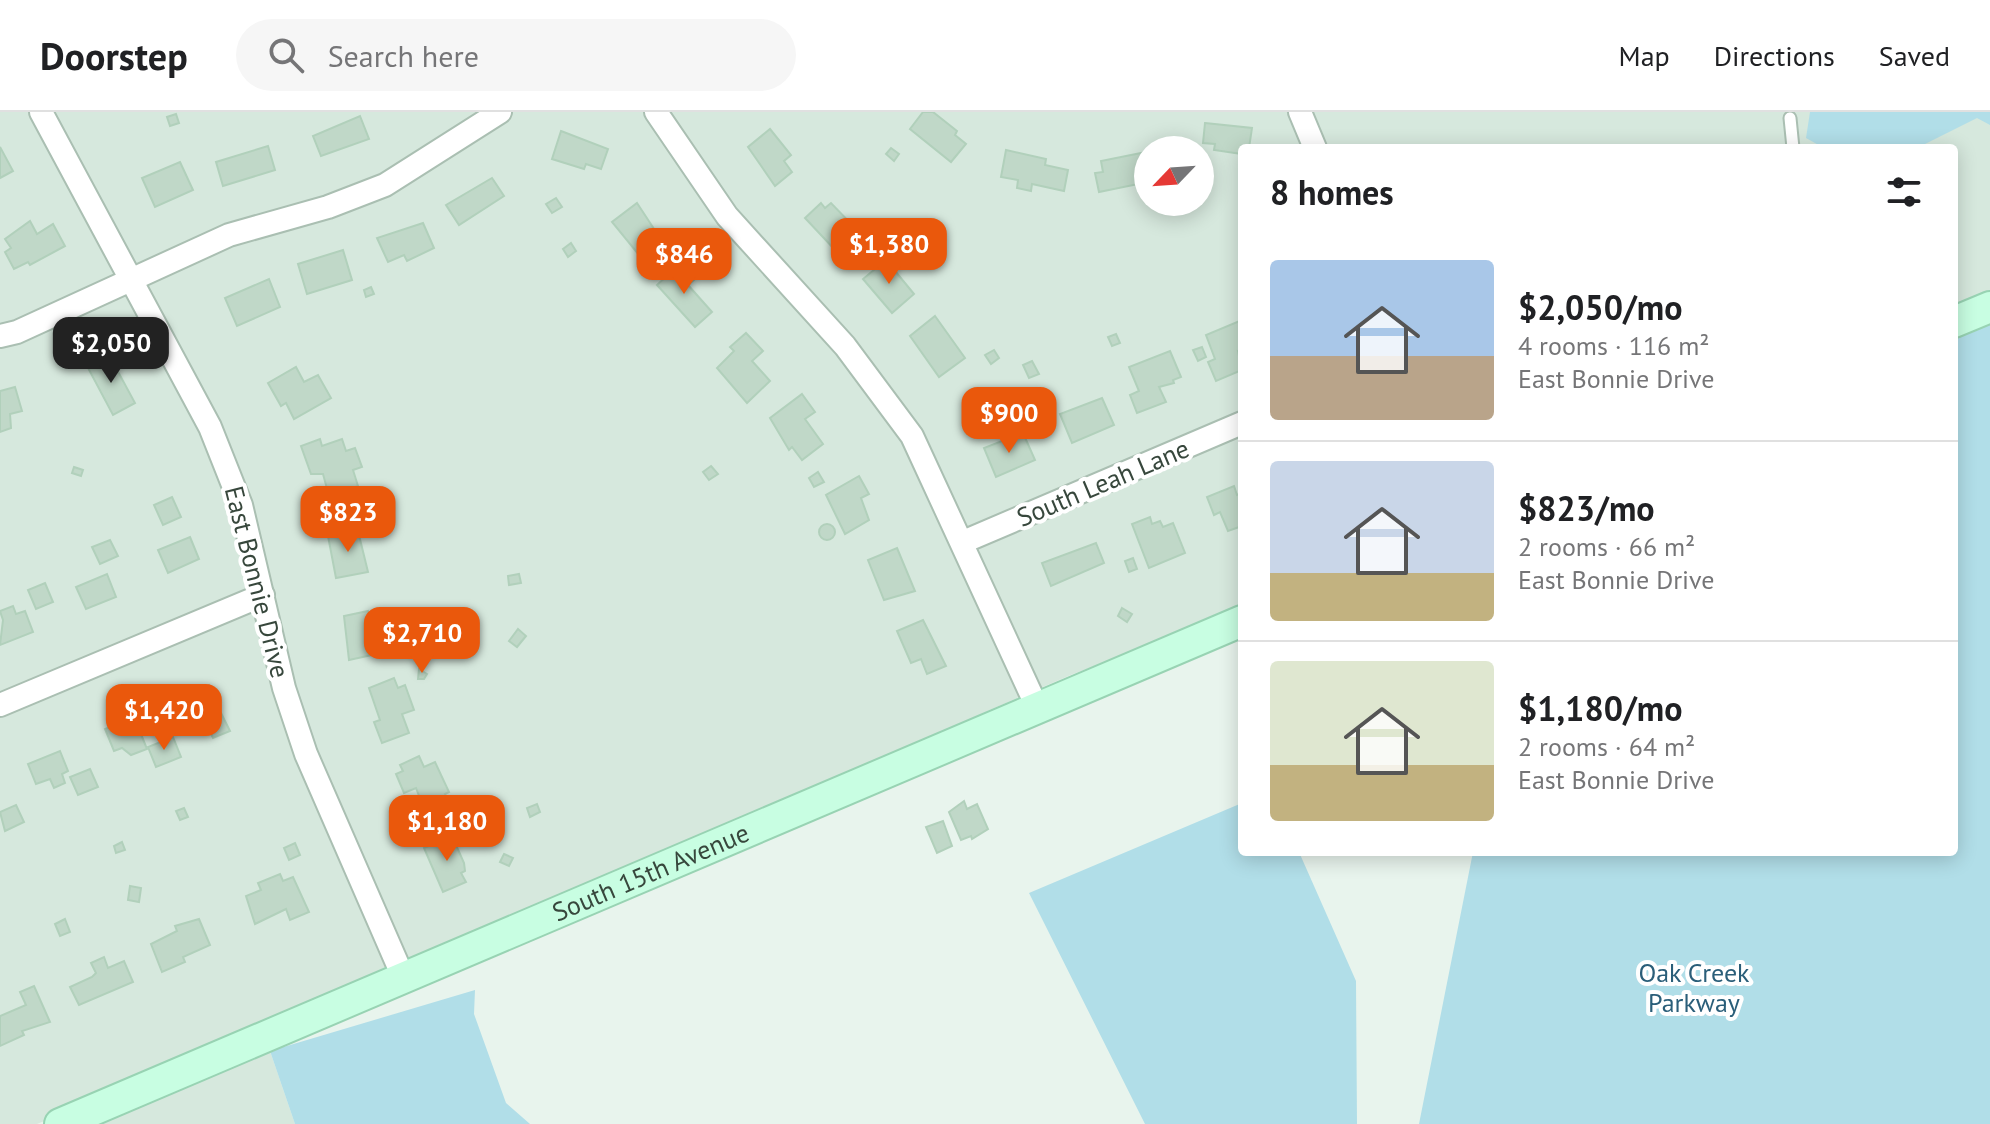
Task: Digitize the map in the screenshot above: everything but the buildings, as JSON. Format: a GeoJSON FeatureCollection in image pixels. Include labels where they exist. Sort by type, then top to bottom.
{"type":"FeatureCollection","features":[{"type":"Feature","properties":{"kind":"street","name":"East Bonnie Drive"},"geometry":{"type":"LineString","coordinates":[[41,112],[210,427],[241,505],[284,688],[306,754],[404,979]]}},
{"type":"Feature","properties":{"kind":"street"},"geometry":{"type":"LineString","coordinates":[[0,336],[17,332],[229,235],[328,207],[385,185],[500,112]]}},
{"type":"Feature","properties":{"kind":"street"},"geometry":{"type":"LineString","coordinates":[[656,112],[727,216],[845,346],[912,436],[1037,707]]}},
{"type":"Feature","properties":{"kind":"street"},"geometry":{"type":"LineString","coordinates":[[1300,112],[1313,144]]}},
{"type":"Feature","properties":{"kind":"street"},"geometry":{"type":"LineString","coordinates":[[1958,320],[1990,307]]}},
{"type":"Feature","properties":{"kind":"street","name":"South Leah Lane"},"geometry":{"type":"LineString","coordinates":[[963,542],[1238,425]]}},
{"type":"Feature","properties":{"kind":"street"},"geometry":{"type":"LineString","coordinates":[[0,705],[263,595]]}},
{"type":"Feature","properties":{"kind":"street","name":"South 15th Avenue"},"geometry":{"type":"LineString","coordinates":[[60,1124],[1238,623]]}},
{"type":"Feature","properties":{"kind":"lane"},"geometry":{"type":"LineString","coordinates":[[1790,118],[1793,144]]}},
{"type":"Feature","properties":{"kind":"shaded area"},"geometry":{"type":"Polygon","coordinates":[[[0,112],[1990,112],[1990,296],[1958,309],[1958,144],[1238,144],[1238,613],[1073,674],[987,711],[916,749],[37,1124],[0,1124],[0,112]]]}},
{"type":"Feature","properties":{"kind":"shaded area"},"geometry":{"type":"Polygon","coordinates":[[[270,1051],[295,1124],[100,1124],[270,1051]]]}},
{"type":"Feature","properties":{"kind":"green space"},"geometry":{"type":"Polygon","coordinates":[[[1810,112],[1990,112],[1990,125],[1977,118],[1925,144],[1817,144],[1806,138],[1810,112]]]}},
{"type":"Feature","properties":{"kind":"green space","name":"Oak Creek Parkway"},"geometry":{"type":"Polygon","coordinates":[[[1990,320],[1990,1124],[1419,1124],[1472,856],[1958,856],[1958,334],[1990,320]]]}},
{"type":"Feature","properties":{"kind":"green space"},"geometry":{"type":"Polygon","coordinates":[[[1238,805],[1238,856],[1301,856],[1356,981],[1357,1124],[1145,1124],[1029,893],[1238,805]]]}},
{"type":"Feature","properties":{"kind":"green space"},"geometry":{"type":"Polygon","coordinates":[[[475,990],[474,1014],[506,1103],[530,1124],[295,1124],[270,1051],[475,990]]]}}]}
